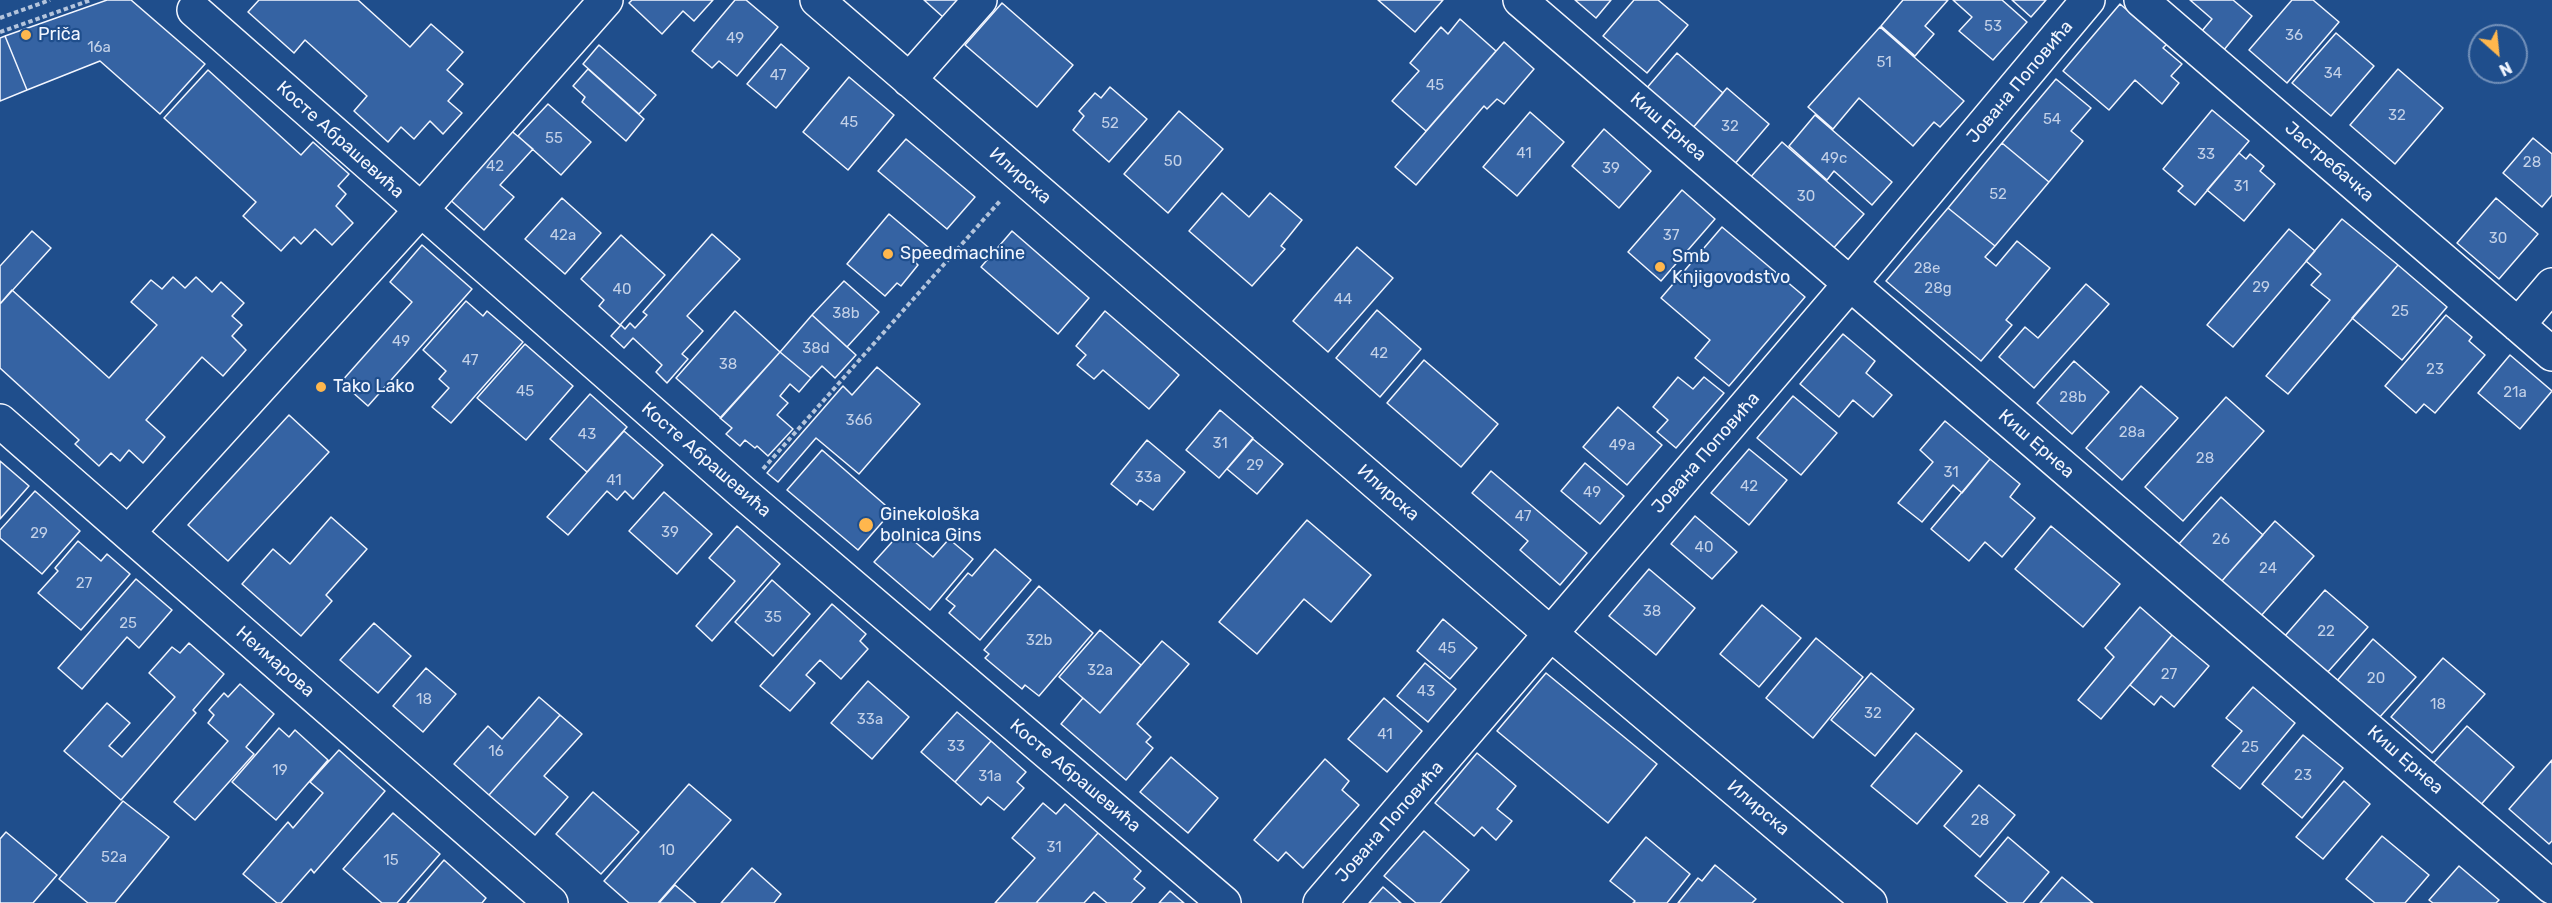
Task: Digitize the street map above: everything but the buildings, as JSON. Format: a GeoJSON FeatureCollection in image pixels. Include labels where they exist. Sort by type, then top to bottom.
{"type":"FeatureCollection","features":[{"type":"Feature","properties":{"kind":"street"},"geometry":{"type":"LineString","coordinates":[[128,533],[420,211],[606,0]]}},
{"type":"Feature","properties":{"kind":"street","name":"Илирска"},"geometry":{"type":"LineString","coordinates":[[817,0],[1551,634],[1870,903]]}},
{"type":"Feature","properties":{"kind":"street"},"geometry":{"type":"LineString","coordinates":[[909,80],[980,0]]}},
{"type":"Feature","properties":{"kind":"street","name":"Киш Ернеа"},"geometry":{"type":"LineString","coordinates":[[1520,0],[2552,887]]}},
{"type":"Feature","properties":{"kind":"street","name":"Јована Поповића"},"geometry":{"type":"LineString","coordinates":[[1320,903],[1850,284],[2088,0]]}},
{"type":"Feature","properties":{"kind":"street","name":"Јастребачка"},"geometry":{"type":"LineString","coordinates":[[2140,0],[2552,354]]}},
{"type":"Feature","properties":{"kind":"street","name":"Косте Абрашевића"},"geometry":{"type":"LineString","coordinates":[[194,10],[742,492],[1224,903]]}},
{"type":"Feature","properties":{"kind":"street"},"geometry":{"type":"LineString","coordinates":[[2518,325],[2552,285]]}},
{"type":"Feature","properties":{"kind":"street","name":"Неимарова"},"geometry":{"type":"LineString","coordinates":[[0,421],[550,903]]}},
{"type":"Feature","properties":{"kind":"path"},"geometry":{"type":"LineString","coordinates":[[0,18],[50,0]]}},
{"type":"Feature","properties":{"kind":"path"},"geometry":{"type":"LineString","coordinates":[[0,32],[91,0]]}},
{"type":"Feature","properties":{"kind":"path"},"geometry":{"type":"LineString","coordinates":[[742,492],[1021,177]]}},
{"type":"Feature","properties":{"kind":"place","name":"Priča"},"geometry":{"type":"Point","coordinates":[26,35]}},
{"type":"Feature","properties":{"kind":"place","name":"Speedmachine"},"geometry":{"type":"Point","coordinates":[888,254]}},
{"type":"Feature","properties":{"kind":"place","name":"Smb Knjigovodstvo"},"geometry":{"type":"Point","coordinates":[1660,267]}},
{"type":"Feature","properties":{"kind":"place","name":"Tako Lako"},"geometry":{"type":"Point","coordinates":[321,387]}},
{"type":"Feature","properties":{"kind":"place","name":"Ginekološka bolnica Gins"},"geometry":{"type":"Point","coordinates":[866,525]}}]}
